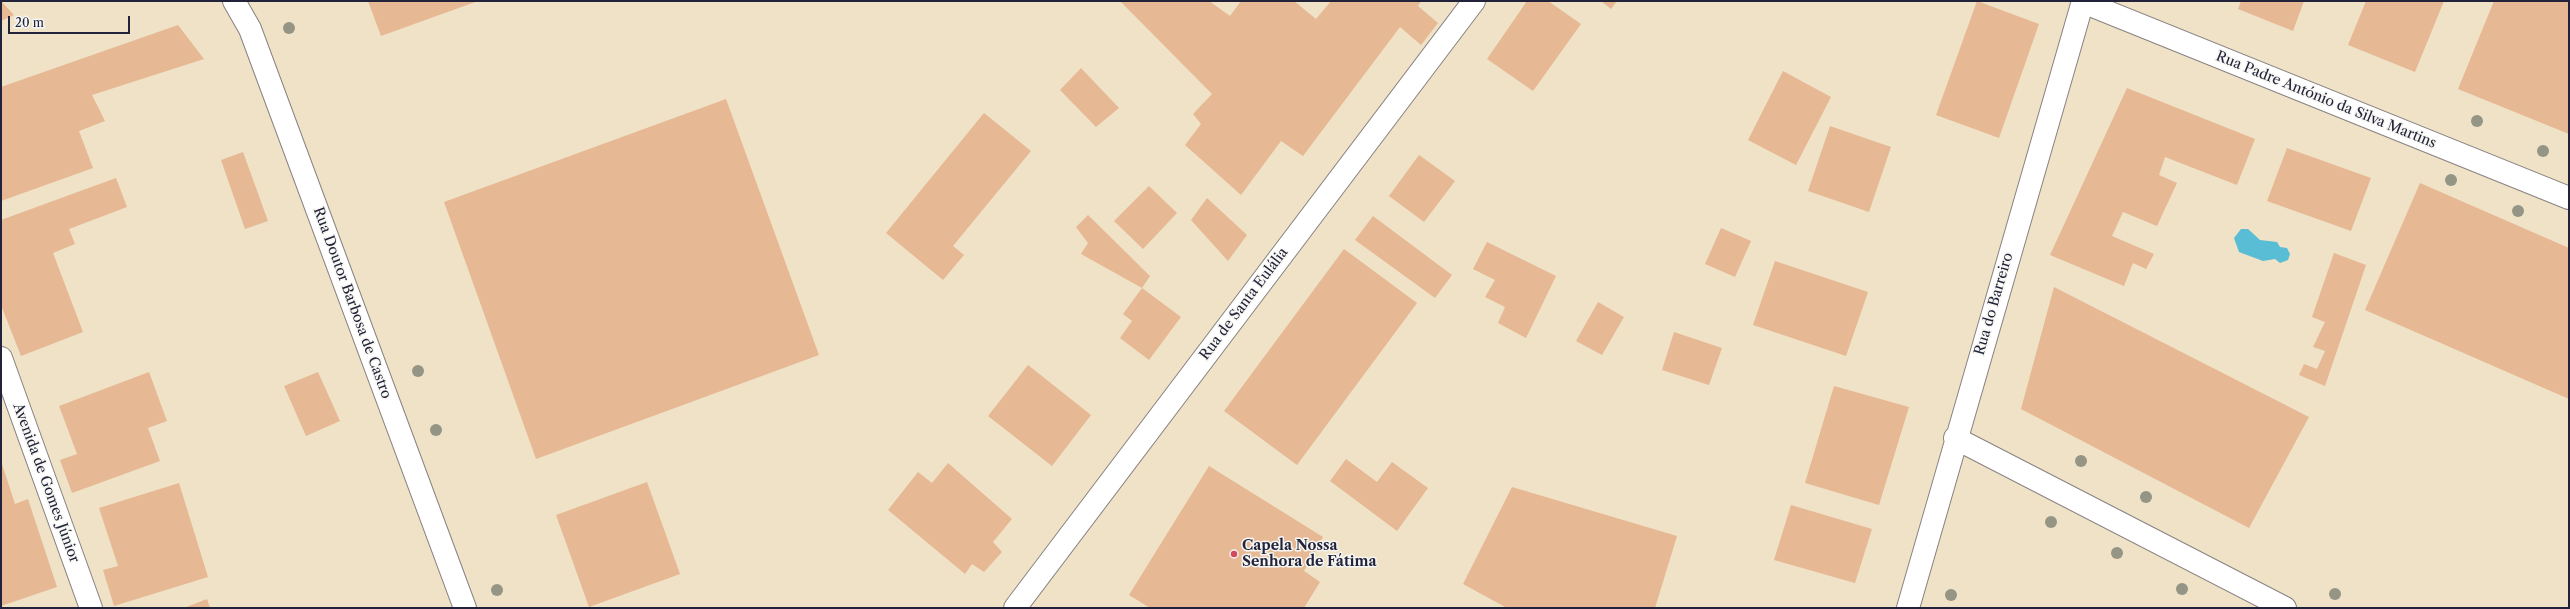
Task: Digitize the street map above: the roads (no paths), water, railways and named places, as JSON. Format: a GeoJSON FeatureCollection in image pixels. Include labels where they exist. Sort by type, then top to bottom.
{"type":"FeatureCollection","features":[{"type":"Feature","properties":{"kind":"street","name":"Rua Doutor Barbosa de Castro"},"geometry":{"type":"LineString","coordinates":[[234,1],[250,29],[465,608]]}},
{"type":"Feature","properties":{"kind":"street","name":"Rua de Santa Eulália"},"geometry":{"type":"LineString","coordinates":[[1015,608],[1474,1]]}},
{"type":"Feature","properties":{"kind":"street","name":"Rua Padre António da Silva Martins"},"geometry":{"type":"LineString","coordinates":[[2083,1],[2569,198]]}},
{"type":"Feature","properties":{"kind":"street","name":"Rua do Barreiro"},"geometry":{"type":"LineString","coordinates":[[1908,608],[1955,438],[2083,1]]}},
{"type":"Feature","properties":{"kind":"street","name":"Avenida de Gomes Júnior"},"geometry":{"type":"LineString","coordinates":[[1,358],[91,608]]}},
{"type":"Feature","properties":{"kind":"street"},"geometry":{"type":"LineString","coordinates":[[1955,438],[2285,608]]}},
{"type":"Feature","properties":{"kind":"water"},"geometry":{"type":"Polygon","coordinates":[[[2241,229],[2248,229],[2260,240],[2277,242],[2280,247],[2287,248],[2290,254],[2288,260],[2280,263],[2275,259],[2263,261],[2239,252],[2234,238],[2241,229]]]}},
{"type":"Feature","properties":{"kind":"place","name":"Capela Nossa Senhora de Fátima"},"geometry":{"type":"Point","coordinates":[1234,554]}}]}
